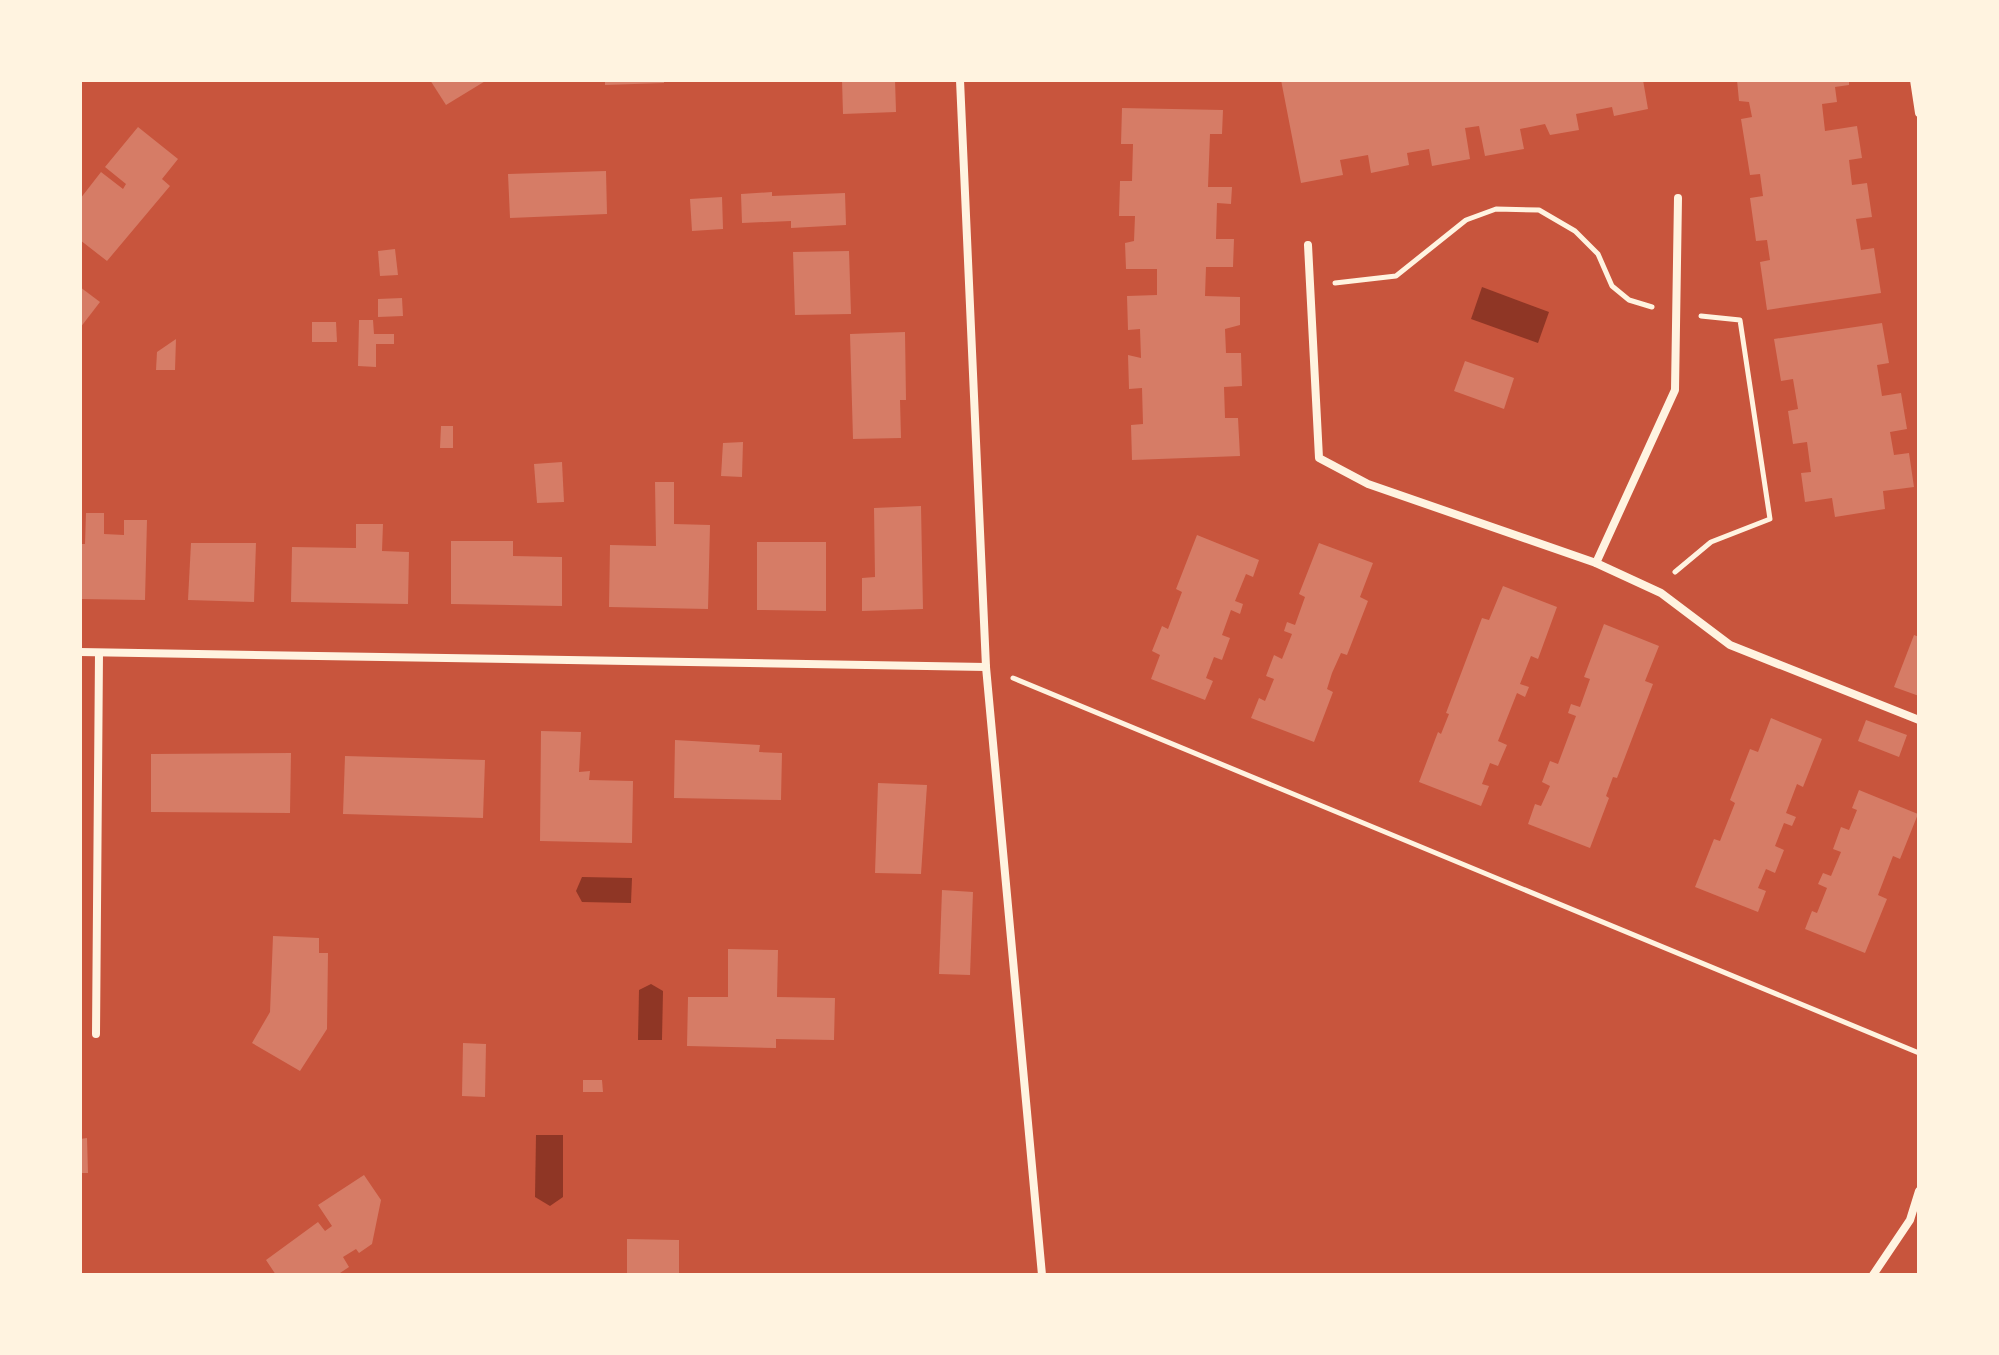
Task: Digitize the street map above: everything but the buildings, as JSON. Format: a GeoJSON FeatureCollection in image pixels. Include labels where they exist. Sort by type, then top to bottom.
{"type":"FeatureCollection","features":[{"type":"Feature","properties":{"kind":"street"},"geometry":{"type":"LineString","coordinates":[[960,80],[986,667],[1042,1275]]}},
{"type":"Feature","properties":{"kind":"street"},"geometry":{"type":"LineString","coordinates":[[1914,80],[1919,113]]}},
{"type":"Feature","properties":{"kind":"street"},"geometry":{"type":"LineString","coordinates":[[1596,563],[1675,390],[1678,198]]}},
{"type":"Feature","properties":{"kind":"street"},"geometry":{"type":"LineString","coordinates":[[1308,245],[1319,458],[1368,484],[1596,563],[1661,593],[1730,645],[1919,720]]}},
{"type":"Feature","properties":{"kind":"street"},"geometry":{"type":"LineString","coordinates":[[80,652],[986,667]]}},
{"type":"Feature","properties":{"kind":"street"},"geometry":{"type":"LineString","coordinates":[[96,1034],[99,653]]}},
{"type":"Feature","properties":{"kind":"street"},"geometry":{"type":"LineString","coordinates":[[1873,1275],[1910,1220],[1919,1191]]}},
{"type":"Feature","properties":{"kind":"path"},"geometry":{"type":"LineString","coordinates":[[1309,284],[1396,276],[1466,220],[1496,209],[1539,210],[1575,231],[1598,254],[1612,286],[1629,300],[1676,314],[1740,320],[1770,519],[1711,542],[1679,567],[1661,593]]}},
{"type":"Feature","properties":{"kind":"path"},"geometry":{"type":"LineString","coordinates":[[986,667],[1919,1053]]}},
{"type":"Feature","properties":{"kind":"shaded area"},"geometry":{"type":"Polygon","coordinates":[[[1482,287],[1549,312],[1538,343],[1471,319],[1482,287]]]}},
{"type":"Feature","properties":{"kind":"shaded area"},"geometry":{"type":"Polygon","coordinates":[[[582,877],[632,878],[631,903],[582,902],[576,891],[582,877]]]}},
{"type":"Feature","properties":{"kind":"shaded area"},"geometry":{"type":"Polygon","coordinates":[[[651,984],[663,991],[662,1040],[638,1040],[639,990],[651,984]]]}},
{"type":"Feature","properties":{"kind":"shaded area"},"geometry":{"type":"Polygon","coordinates":[[[536,1135],[563,1135],[563,1197],[550,1206],[535,1197],[536,1135]]]}}]}
